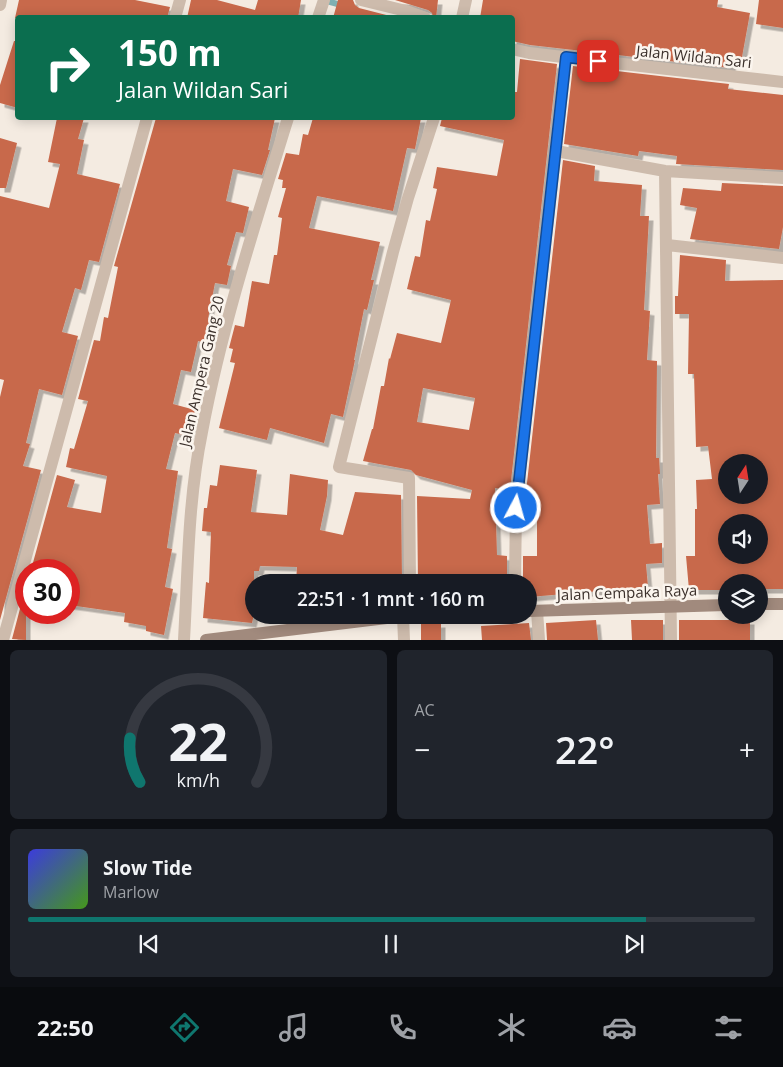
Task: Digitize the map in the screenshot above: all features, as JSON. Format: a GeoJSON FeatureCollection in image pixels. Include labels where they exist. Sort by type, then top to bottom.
{"type":"FeatureCollection","features":[{"type":"Feature","properties":{"kind":"street"},"geometry":{"type":"LineString","coordinates":[[0,4],[1,0]]}},
{"type":"Feature","properties":{"kind":"street"},"geometry":{"type":"LineString","coordinates":[[176,15],[180,0]]}},
{"type":"Feature","properties":{"kind":"street"},"geometry":{"type":"LineString","coordinates":[[361,0],[417,15]]}},
{"type":"Feature","properties":{"kind":"street"},"geometry":{"type":"LineString","coordinates":[[463,15],[466,0]]}},
{"type":"Feature","properties":{"kind":"street","name":"Jalan Wildan Sari"},"geometry":{"type":"LineString","coordinates":[[515,50],[529,53],[783,82]]}},
{"type":"Feature","properties":{"kind":"street"},"geometry":{"type":"LineString","coordinates":[[515,574],[516,508],[566,57]]}},
{"type":"Feature","properties":{"kind":"street"},"geometry":{"type":"LineString","coordinates":[[2,640],[146,120]]}},
{"type":"Feature","properties":{"kind":"street","name":"Jalan Ampera Gang 20"},"geometry":{"type":"LineString","coordinates":[[184,640],[189,533],[201,433],[222,342],[249,245],[287,120]]}},
{"type":"Feature","properties":{"kind":"street"},"geometry":{"type":"LineString","coordinates":[[410,574],[409,478],[340,467],[393,252],[433,120]]}},
{"type":"Feature","properties":{"kind":"street"},"geometry":{"type":"LineString","coordinates":[[556,151],[664,171],[783,178]]}},
{"type":"Feature","properties":{"kind":"street"},"geometry":{"type":"LineString","coordinates":[[664,171],[667,245],[671,640]]}},
{"type":"Feature","properties":{"kind":"street"},"geometry":{"type":"LineString","coordinates":[[667,245],[783,258]]}},
{"type":"Feature","properties":{"kind":"street"},"geometry":{"type":"LineString","coordinates":[[768,604],[783,604]]}},
{"type":"Feature","properties":{"kind":"street","name":"Jalan Cempaka Raya"},"geometry":{"type":"LineString","coordinates":[[537,611],[718,605]]}},
{"type":"Feature","properties":{"kind":"street"},"geometry":{"type":"LineString","coordinates":[[210,639],[339,624]]}},
{"type":"Feature","properties":{"kind":"street"},"geometry":{"type":"LineString","coordinates":[[404,640],[407,624]]}},
{"type":"Feature","properties":{"kind":"street"},"geometry":{"type":"LineString","coordinates":[[536,624],[539,640]]}},
{"type":"Feature","properties":{"kind":"building"},"geometry":{"type":"Polygon","coordinates":[[[19,0],[135,0],[170,7],[168,15],[16,15],[19,0]]]}},
{"type":"Feature","properties":{"kind":"building"},"geometry":{"type":"Polygon","coordinates":[[[191,0],[217,0],[255,10],[258,0],[301,0],[298,15],[188,15],[191,0]]]}},
{"type":"Feature","properties":{"kind":"building"},"geometry":{"type":"Polygon","coordinates":[[[338,0],[353,0],[359,8],[386,15],[334,15],[338,0]]]}},
{"type":"Feature","properties":{"kind":"building"},"geometry":{"type":"Polygon","coordinates":[[[395,0],[438,0],[436,15],[432,15],[428,10],[395,0]]]}},
{"type":"Feature","properties":{"kind":"building"},"geometry":{"type":"Polygon","coordinates":[[[483,0],[718,0],[717,7],[750,13],[742,57],[733,56],[731,68],[530,45],[515,42],[515,15],[480,15],[483,0]]]}},
{"type":"Feature","properties":{"kind":"building"},"geometry":{"type":"Polygon","coordinates":[[[759,0],[783,0],[783,28],[756,24],[759,0]]]}},
{"type":"Feature","properties":{"kind":"building"},"geometry":{"type":"Polygon","coordinates":[[[15,41],[15,107],[0,103],[0,85],[15,41]]]}},
{"type":"Feature","properties":{"kind":"building"},"geometry":{"type":"Polygon","coordinates":[[[520,59],[557,64],[510,490],[495,488],[497,555],[507,556],[507,574],[418,574],[417,496],[470,499],[472,490],[416,475],[411,470],[363,461],[373,429],[381,386],[384,386],[389,358],[397,333],[441,343],[451,300],[407,289],[415,256],[420,257],[426,220],[430,221],[437,189],[433,188],[437,167],[497,176],[504,140],[440,126],[442,120],[515,120],[515,92],[517,92],[520,59]],[[423,388],[417,422],[469,430],[475,398],[423,388]]]}},
{"type":"Feature","properties":{"kind":"building"},"geometry":{"type":"Polygon","coordinates":[[[573,66],[729,84],[728,89],[783,95],[783,170],[676,164],[677,156],[639,151],[638,156],[564,144],[573,66]]]}},
{"type":"Feature","properties":{"kind":"building"},"geometry":{"type":"Polygon","coordinates":[[[57,120],[83,120],[78,139],[84,140],[77,174],[120,184],[99,262],[89,260],[81,290],[75,288],[62,332],[78,336],[62,395],[39,389],[26,443],[30,444],[23,466],[41,470],[17,559],[15,559],[0,620],[0,397],[4,380],[0,379],[0,196],[49,208],[60,164],[48,162],[57,120]]]}},
{"type":"Feature","properties":{"kind":"building"},"geometry":{"type":"Polygon","coordinates":[[[155,120],[275,120],[268,150],[270,150],[262,175],[233,169],[226,201],[249,207],[243,233],[236,232],[227,265],[231,266],[227,285],[215,283],[208,319],[219,321],[213,345],[198,341],[191,372],[181,370],[173,404],[195,410],[189,436],[175,433],[166,469],[178,471],[167,548],[172,549],[165,587],[173,589],[164,635],[146,631],[146,626],[124,622],[125,613],[80,607],[80,559],[34,559],[57,475],[75,480],[67,507],[101,513],[107,476],[66,467],[70,448],[74,449],[88,401],[78,399],[94,340],[100,341],[104,317],[108,318],[118,267],[114,266],[155,120]]]}},
{"type":"Feature","properties":{"kind":"building"},"geometry":{"type":"Polygon","coordinates":[[[312,120],[421,120],[415,149],[407,148],[393,211],[317,196],[309,228],[380,242],[371,280],[374,280],[367,310],[364,309],[343,417],[331,414],[324,443],[270,428],[267,440],[219,428],[235,363],[230,362],[233,349],[229,348],[235,325],[244,327],[252,281],[269,284],[274,255],[277,255],[282,218],[278,217],[286,188],[282,188],[283,180],[278,179],[286,153],[299,155],[303,134],[308,135],[312,120]]]}},
{"type":"Feature","properties":{"kind":"building"},"geometry":{"type":"Polygon","coordinates":[[[0,138],[17,143],[6,188],[0,188],[0,138]]]}},
{"type":"Feature","properties":{"kind":"building"},"geometry":{"type":"Polygon","coordinates":[[[563,160],[595,166],[594,181],[642,185],[640,216],[649,216],[644,310],[650,311],[647,360],[657,361],[656,458],[659,458],[660,504],[647,505],[650,544],[662,543],[662,563],[646,564],[648,587],[537,596],[537,574],[523,574],[523,556],[537,556],[537,509],[534,509],[536,493],[526,492],[563,160]]]}},
{"type":"Feature","properties":{"kind":"building"},"geometry":{"type":"Polygon","coordinates":[[[722,183],[783,186],[783,227],[779,249],[690,239],[697,208],[680,205],[683,188],[721,191],[722,183]]]}},
{"type":"Feature","properties":{"kind":"building"},"geometry":{"type":"Polygon","coordinates":[[[680,255],[726,260],[725,281],[783,280],[783,589],[768,589],[768,574],[718,574],[718,590],[689,590],[686,556],[695,556],[696,480],[712,479],[708,446],[696,447],[694,374],[688,374],[689,314],[675,314],[675,296],[678,296],[680,255]]]}},
{"type":"Feature","properties":{"kind":"building"},"geometry":{"type":"Polygon","coordinates":[[[220,465],[257,470],[251,512],[287,515],[290,474],[328,480],[327,496],[320,530],[343,535],[355,492],[401,495],[402,574],[297,574],[297,567],[260,566],[259,571],[254,571],[254,574],[245,574],[245,622],[203,618],[206,582],[209,583],[211,532],[202,531],[204,508],[207,508],[210,485],[217,486],[220,465]]]}},
{"type":"Feature","properties":{"kind":"building"},"geometry":{"type":"Polygon","coordinates":[[[596,620],[598,640],[547,640],[546,623],[596,620]]]}},
{"type":"Feature","properties":{"kind":"building"},"geometry":{"type":"Polygon","coordinates":[[[631,620],[663,620],[663,640],[632,640],[631,620]]]}},
{"type":"Feature","properties":{"kind":"building"},"geometry":{"type":"Polygon","coordinates":[[[679,620],[718,620],[718,624],[750,624],[750,640],[679,640],[679,620]]]}},
{"type":"Feature","properties":{"kind":"building"},"geometry":{"type":"Polygon","coordinates":[[[16,624],[26,624],[26,640],[12,639],[16,624]]]}},
{"type":"Feature","properties":{"kind":"building"},"geometry":{"type":"Polygon","coordinates":[[[421,624],[441,624],[441,640],[421,640],[421,624]]]}},
{"type":"Feature","properties":{"kind":"building"},"geometry":{"type":"Polygon","coordinates":[[[529,624],[531,640],[482,640],[481,626],[529,624]]]}},
{"type":"Feature","properties":{"kind":"waterway"},"geometry":{"type":"LineString","coordinates":[[323,0],[345,6]]}},
{"type":"Feature","properties":{"kind":"route"},"geometry":{"type":"LineString","coordinates":[[516,508],[566,57],[598,61]]}}]}
